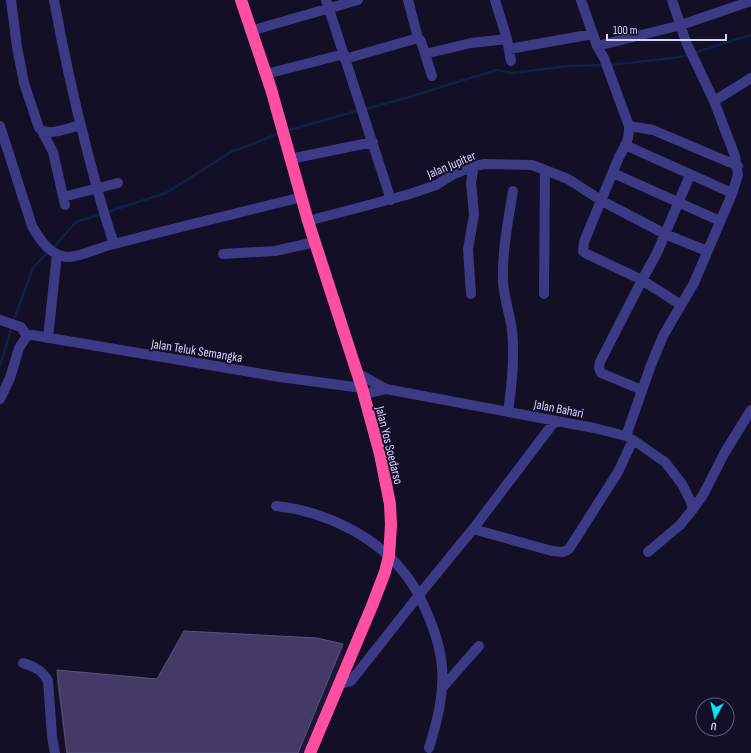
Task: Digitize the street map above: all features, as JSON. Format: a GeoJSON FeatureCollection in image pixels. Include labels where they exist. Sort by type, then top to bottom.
{"type":"FeatureCollection","features":[{"type":"Feature","properties":{"kind":"highway","name":"Jalan Yos Soedarso"},"geometry":{"type":"LineString","coordinates":[[241,0],[250,31],[266,74],[308,221],[358,373],[380,454],[390,504],[391,526],[389,556],[385,572],[310,753]]}},
{"type":"Feature","properties":{"kind":"street"},"geometry":{"type":"LineString","coordinates":[[11,0],[17,47],[24,83],[39,128],[53,152],[64,201],[97,188],[118,183]]}},
{"type":"Feature","properties":{"kind":"street"},"geometry":{"type":"LineString","coordinates":[[54,0],[62,48],[80,125],[100,201],[114,244]]}},
{"type":"Feature","properties":{"kind":"street"},"geometry":{"type":"LineString","coordinates":[[250,31],[328,4],[358,0]]}},
{"type":"Feature","properties":{"kind":"street"},"geometry":{"type":"LineString","coordinates":[[408,0],[418,38],[421,41],[432,76]]}},
{"type":"Feature","properties":{"kind":"street"},"geometry":{"type":"LineString","coordinates":[[495,0],[508,44],[511,61]]}},
{"type":"Feature","properties":{"kind":"street"},"geometry":{"type":"LineString","coordinates":[[581,0],[597,46],[604,58],[629,126],[626,145],[619,157],[584,242],[583,251],[642,280],[681,305]]}},
{"type":"Feature","properties":{"kind":"street"},"geometry":{"type":"LineString","coordinates":[[473,529],[552,551],[563,552],[569,549],[618,472],[650,365],[663,336],[694,283],[732,193],[738,175],[738,166],[714,101],[686,42],[672,0]]}},
{"type":"Feature","properties":{"kind":"street"},"geometry":{"type":"LineString","coordinates":[[597,46],[681,25],[732,4],[751,1]]}},
{"type":"Feature","properties":{"kind":"street"},"geometry":{"type":"LineString","coordinates":[[328,4],[391,200]]}},
{"type":"Feature","properties":{"kind":"street"},"geometry":{"type":"LineString","coordinates":[[425,54],[471,43],[508,44],[593,34]]}},
{"type":"Feature","properties":{"kind":"street"},"geometry":{"type":"LineString","coordinates":[[266,74],[418,38]]}},
{"type":"Feature","properties":{"kind":"street"},"geometry":{"type":"LineString","coordinates":[[714,101],[750,82]]}},
{"type":"Feature","properties":{"kind":"street"},"geometry":{"type":"LineString","coordinates":[[42,131],[50,132],[80,125]]}},
{"type":"Feature","properties":{"kind":"street"},"geometry":{"type":"LineString","coordinates":[[0,126],[32,226],[40,240],[49,250],[67,257],[302,197]]}},
{"type":"Feature","properties":{"kind":"street"},"geometry":{"type":"LineString","coordinates":[[629,126],[653,130],[738,166]]}},
{"type":"Feature","properties":{"kind":"street"},"geometry":{"type":"LineString","coordinates":[[290,159],[372,142]]}},
{"type":"Feature","properties":{"kind":"street"},"geometry":{"type":"LineString","coordinates":[[626,145],[732,193]]}},
{"type":"Feature","properties":{"kind":"street","name":"Jalan Jupiter"},"geometry":{"type":"LineString","coordinates":[[308,221],[391,200],[436,185],[454,174],[474,166],[485,164],[514,164],[532,166],[568,179],[602,201],[665,234],[707,251]]}},
{"type":"Feature","properties":{"kind":"street"},"geometry":{"type":"LineString","coordinates":[[471,294],[468,249],[474,215],[471,182],[474,166]]}},
{"type":"Feature","properties":{"kind":"street"},"geometry":{"type":"LineString","coordinates":[[544,294],[545,170]]}},
{"type":"Feature","properties":{"kind":"street"},"geometry":{"type":"LineString","coordinates":[[613,173],[720,220]]}},
{"type":"Feature","properties":{"kind":"street"},"geometry":{"type":"LineString","coordinates":[[642,390],[602,373],[599,368],[600,362],[642,280],[658,253],[690,175]]}},
{"type":"Feature","properties":{"kind":"street"},"geometry":{"type":"LineString","coordinates":[[508,412],[513,379],[512,330],[503,282],[504,249],[512,191]]}},
{"type":"Feature","properties":{"kind":"street"},"geometry":{"type":"LineString","coordinates":[[222,254],[275,251],[315,242]]}},
{"type":"Feature","properties":{"kind":"street"},"geometry":{"type":"LineString","coordinates":[[48,338],[57,254]]}},
{"type":"Feature","properties":{"kind":"street"},"geometry":{"type":"LineString","coordinates":[[0,320],[20,327],[27,336],[19,348],[10,378],[0,399]]}},
{"type":"Feature","properties":{"kind":"street","name":"Jalan Teluk Semangka"},"geometry":{"type":"LineString","coordinates":[[27,336],[32,335],[363,391]]}},
{"type":"Feature","properties":{"kind":"street","name":"Jalan Bahari"},"geometry":{"type":"LineString","coordinates":[[358,373],[386,389]]}},
{"type":"Feature","properties":{"kind":"street","name":"Jalan Bahari"},"geometry":{"type":"LineString","coordinates":[[363,391],[386,389],[555,420],[629,438],[665,462],[682,484],[693,509]]}},
{"type":"Feature","properties":{"kind":"street"},"geometry":{"type":"LineString","coordinates":[[648,552],[680,525],[693,509],[703,495],[751,410]]}},
{"type":"Feature","properties":{"kind":"street"},"geometry":{"type":"LineString","coordinates":[[340,681],[344,683],[351,681],[473,529],[555,420]]}},
{"type":"Feature","properties":{"kind":"street"},"geometry":{"type":"LineString","coordinates":[[276,506],[291,507],[334,520],[374,544],[389,556],[408,577],[419,595],[432,626],[440,651],[442,688],[436,724],[429,748]]}},
{"type":"Feature","properties":{"kind":"street"},"geometry":{"type":"LineString","coordinates":[[442,688],[479,646]]}},
{"type":"Feature","properties":{"kind":"street"},"geometry":{"type":"LineString","coordinates":[[24,663],[37,668],[44,673],[48,681],[52,736],[55,753]]}},
{"type":"Feature","properties":{"kind":"building"},"geometry":{"type":"Polygon","coordinates":[[[184,631],[317,638],[343,644],[298,753],[67,753],[57,670],[157,679],[184,631]]]}},
{"type":"Feature","properties":{"kind":"waterway"},"geometry":{"type":"LineString","coordinates":[[693,53],[751,35]]}},
{"type":"Feature","properties":{"kind":"waterway"},"geometry":{"type":"LineString","coordinates":[[610,65],[688,55]]}},
{"type":"Feature","properties":{"kind":"waterway"},"geometry":{"type":"LineString","coordinates":[[365,109],[496,70],[512,73],[570,66],[603,65]]}},
{"type":"Feature","properties":{"kind":"waterway"},"geometry":{"type":"LineString","coordinates":[[286,131],[360,110]]}},
{"type":"Feature","properties":{"kind":"waterway"},"geometry":{"type":"LineString","coordinates":[[107,212],[166,193],[231,152],[279,133]]}},
{"type":"Feature","properties":{"kind":"waterway"},"geometry":{"type":"LineString","coordinates":[[52,249],[76,222],[102,214]]}},
{"type":"Feature","properties":{"kind":"waterway"},"geometry":{"type":"LineString","coordinates":[[13,322],[33,268],[48,252]]}},
{"type":"Feature","properties":{"kind":"waterway"},"geometry":{"type":"LineString","coordinates":[[0,366],[12,326]]}}]}
